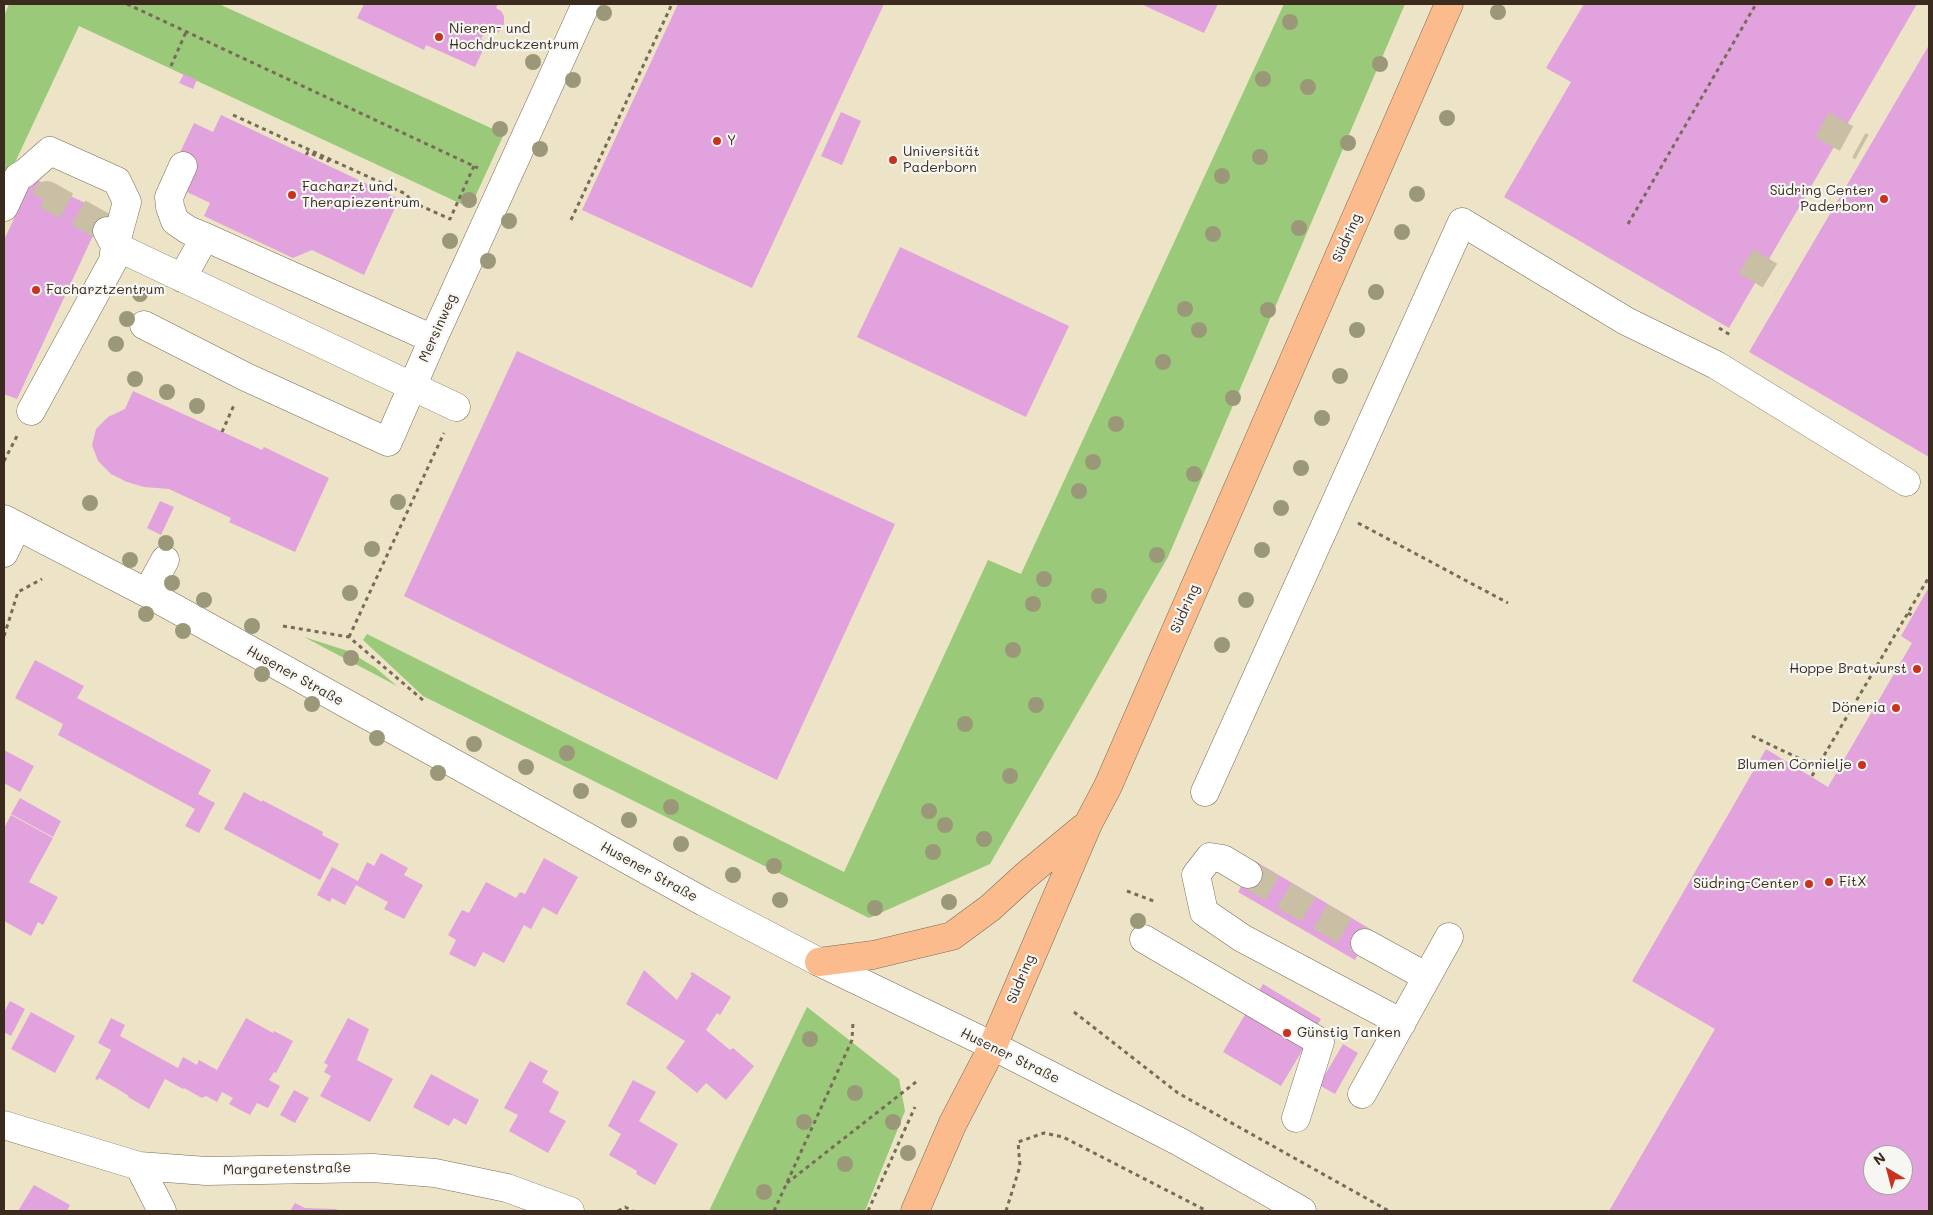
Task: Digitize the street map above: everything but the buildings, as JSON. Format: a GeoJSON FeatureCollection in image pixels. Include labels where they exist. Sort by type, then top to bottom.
{"type":"FeatureCollection","features":[{"type":"Feature","properties":{"kind":"main road","name":"Südring"},"geometry":{"type":"LineString","coordinates":[[915,1211],[953,1123],[993,1046],[1088,824],[1108,786],[1450,4]]}},
{"type":"Feature","properties":{"kind":"main road"},"geometry":{"type":"LineString","coordinates":[[819,962],[873,955],[952,936],[990,908],[1088,824]]}},
{"type":"Feature","properties":{"kind":"street","name":"Mersinweg"},"geometry":{"type":"LineString","coordinates":[[144,325],[246,377],[388,442],[586,4]]}},
{"type":"Feature","properties":{"kind":"street"},"geometry":{"type":"LineString","coordinates":[[4,207],[18,177],[50,151],[117,181],[127,202],[111,237],[113,261],[31,411]]}},
{"type":"Feature","properties":{"kind":"street"},"geometry":{"type":"LineString","coordinates":[[183,166],[169,196],[170,207],[175,221],[188,230],[433,339]]}},
{"type":"Feature","properties":{"kind":"street"},"geometry":{"type":"LineString","coordinates":[[1206,792],[1462,222],[1626,321],[1716,365],[1906,482]]}},
{"type":"Feature","properties":{"kind":"street"},"geometry":{"type":"LineString","coordinates":[[111,237],[147,261],[456,407]]}},
{"type":"Feature","properties":{"kind":"street"},"geometry":{"type":"LineString","coordinates":[[182,278],[205,237]]}},
{"type":"Feature","properties":{"kind":"street"},"geometry":{"type":"LineString","coordinates":[[4,552],[10,522]]}},
{"type":"Feature","properties":{"kind":"street","name":"Husener Straße"},"geometry":{"type":"LineString","coordinates":[[10,522],[147,593],[669,883],[819,962],[993,1046],[1178,1140],[1302,1211]]}},
{"type":"Feature","properties":{"kind":"street"},"geometry":{"type":"LineString","coordinates":[[147,593],[165,560]]}},
{"type":"Feature","properties":{"kind":"street"},"geometry":{"type":"LineString","coordinates":[[1248,874],[1223,860],[1210,857],[1196,875],[1204,912],[1242,938],[1402,1023]]}},
{"type":"Feature","properties":{"kind":"street"},"geometry":{"type":"LineString","coordinates":[[1362,1094],[1449,937]]}},
{"type":"Feature","properties":{"kind":"street"},"geometry":{"type":"LineString","coordinates":[[1144,939],[1320,1042],[1296,1118]]}},
{"type":"Feature","properties":{"kind":"street"},"geometry":{"type":"LineString","coordinates":[[1365,943],[1427,977]]}},
{"type":"Feature","properties":{"kind":"street","name":"Margaretenstraße"},"geometry":{"type":"LineString","coordinates":[[4,1125],[139,1166],[206,1171],[373,1168],[435,1173],[507,1188],[570,1211]]}},
{"type":"Feature","properties":{"kind":"street"},"geometry":{"type":"LineString","coordinates":[[139,1166],[162,1211]]}},
{"type":"Feature","properties":{"kind":"path"},"geometry":{"type":"LineString","coordinates":[[127,4],[506,180]]}},
{"type":"Feature","properties":{"kind":"path"},"geometry":{"type":"LineString","coordinates":[[571,220],[672,4]]}},
{"type":"Feature","properties":{"kind":"path"},"geometry":{"type":"LineString","coordinates":[[1628,224],[1756,4]]}},
{"type":"Feature","properties":{"kind":"path"},"geometry":{"type":"LineString","coordinates":[[171,66],[186,32]]}},
{"type":"Feature","properties":{"kind":"path"},"geometry":{"type":"LineString","coordinates":[[233,115],[406,194],[412,202],[450,219],[474,166]]}},
{"type":"Feature","properties":{"kind":"path"},"geometry":{"type":"LineString","coordinates":[[306,155],[308,152],[328,161],[329,158]]}},
{"type":"Feature","properties":{"kind":"path"},"geometry":{"type":"LineString","coordinates":[[349,637],[456,407]]}},
{"type":"Feature","properties":{"kind":"path"},"geometry":{"type":"LineString","coordinates":[[4,461],[16,438]]}},
{"type":"Feature","properties":{"kind":"path"},"geometry":{"type":"LineString","coordinates":[[1334,510],[1508,603]]}},
{"type":"Feature","properties":{"kind":"path"},"geometry":{"type":"LineString","coordinates":[[1812,776],[1929,577]]}},
{"type":"Feature","properties":{"kind":"path"},"geometry":{"type":"LineString","coordinates":[[4,636],[18,592],[42,579]]}},
{"type":"Feature","properties":{"kind":"path"},"geometry":{"type":"LineString","coordinates":[[1908,613],[1913,616]]}},
{"type":"Feature","properties":{"kind":"path"},"geometry":{"type":"LineString","coordinates":[[283,626],[349,637],[424,701]]}},
{"type":"Feature","properties":{"kind":"path"},"geometry":{"type":"LineString","coordinates":[[1752,736],[1817,767]]}},
{"type":"Feature","properties":{"kind":"path"},"geometry":{"type":"LineString","coordinates":[[1127,891],[1156,902]]}},
{"type":"Feature","properties":{"kind":"path"},"geometry":{"type":"LineString","coordinates":[[1074,1012],[1178,1093],[1389,1211]]}},
{"type":"Feature","properties":{"kind":"path"},"geometry":{"type":"LineString","coordinates":[[774,1211],[852,1040],[853,1022]]}},
{"type":"Feature","properties":{"kind":"path"},"geometry":{"type":"LineString","coordinates":[[787,1184],[916,1082]]}},
{"type":"Feature","properties":{"kind":"path"},"geometry":{"type":"LineString","coordinates":[[868,1211],[915,1107]]}},
{"type":"Feature","properties":{"kind":"path"},"geometry":{"type":"LineString","coordinates":[[1006,1211],[1020,1166],[1018,1142],[1044,1133],[1063,1137],[1207,1211]]}},
{"type":"Feature","properties":{"kind":"path"},"geometry":{"type":"LineString","coordinates":[[618,1211],[625,1207],[633,1211]]}},
{"type":"Feature","properties":{"kind":"green space"},"geometry":{"type":"Polygon","coordinates":[[[9,4],[219,4],[504,134],[470,208],[79,26],[4,186],[4,16],[9,4]]]}},
{"type":"Feature","properties":{"kind":"green space"},"geometry":{"type":"Polygon","coordinates":[[[1284,4],[1405,4],[1168,557],[990,864],[869,918],[423,696],[363,640],[367,634],[844,872],[988,560],[1021,574],[1284,4]]]}},
{"type":"Feature","properties":{"kind":"green space"},"geometry":{"type":"Polygon","coordinates":[[[304,637],[348,651],[376,668],[397,686],[304,637]]]}},
{"type":"Feature","properties":{"kind":"green space"},"geometry":{"type":"Polygon","coordinates":[[[807,1007],[899,1079],[905,1111],[865,1211],[709,1211],[807,1007]]]}},
{"type":"Feature","properties":{"kind":"tunnel"},"geometry":{"type":"LineString","coordinates":[[1822,125],[1862,147]]}},
{"type":"Feature","properties":{"kind":"tunnel"},"geometry":{"type":"LineString","coordinates":[[44,200],[47,195],[106,228]]}},
{"type":"Feature","properties":{"kind":"tunnel"},"geometry":{"type":"LineString","coordinates":[[1746,261],[1782,283]]}},
{"type":"Feature","properties":{"kind":"tunnel"},"geometry":{"type":"LineString","coordinates":[[1248,874],[1365,943]]}},
{"type":"Feature","properties":{"kind":"place","name":"Nieren- und Hochdruckzentrum"},"geometry":{"type":"Point","coordinates":[439,37]}},
{"type":"Feature","properties":{"kind":"place","name":"Y"},"geometry":{"type":"Point","coordinates":[717,141]}},
{"type":"Feature","properties":{"kind":"place","name":"Universität Paderborn"},"geometry":{"type":"Point","coordinates":[893,160]}},
{"type":"Feature","properties":{"kind":"place","name":"Facharzt und Therapiezentrum"},"geometry":{"type":"Point","coordinates":[292,195]}},
{"type":"Feature","properties":{"kind":"place","name":"Südring Center Paderborn"},"geometry":{"type":"Point","coordinates":[1884,199]}},
{"type":"Feature","properties":{"kind":"place","name":"Facharztzentrum"},"geometry":{"type":"Point","coordinates":[36,290]}},
{"type":"Feature","properties":{"kind":"place","name":"Hoppe Bratwurst"},"geometry":{"type":"Point","coordinates":[1917,669]}},
{"type":"Feature","properties":{"kind":"place","name":"Döneria"},"geometry":{"type":"Point","coordinates":[1896,708]}},
{"type":"Feature","properties":{"kind":"place","name":"Blumen Cornielje"},"geometry":{"type":"Point","coordinates":[1862,765]}},
{"type":"Feature","properties":{"kind":"place","name":"FitX"},"geometry":{"type":"Point","coordinates":[1829,882]}},
{"type":"Feature","properties":{"kind":"place","name":"Südring-Center"},"geometry":{"type":"Point","coordinates":[1809,884]}},
{"type":"Feature","properties":{"kind":"place","name":"Günstig Tanken"},"geometry":{"type":"Point","coordinates":[1287,1033]}}]}
